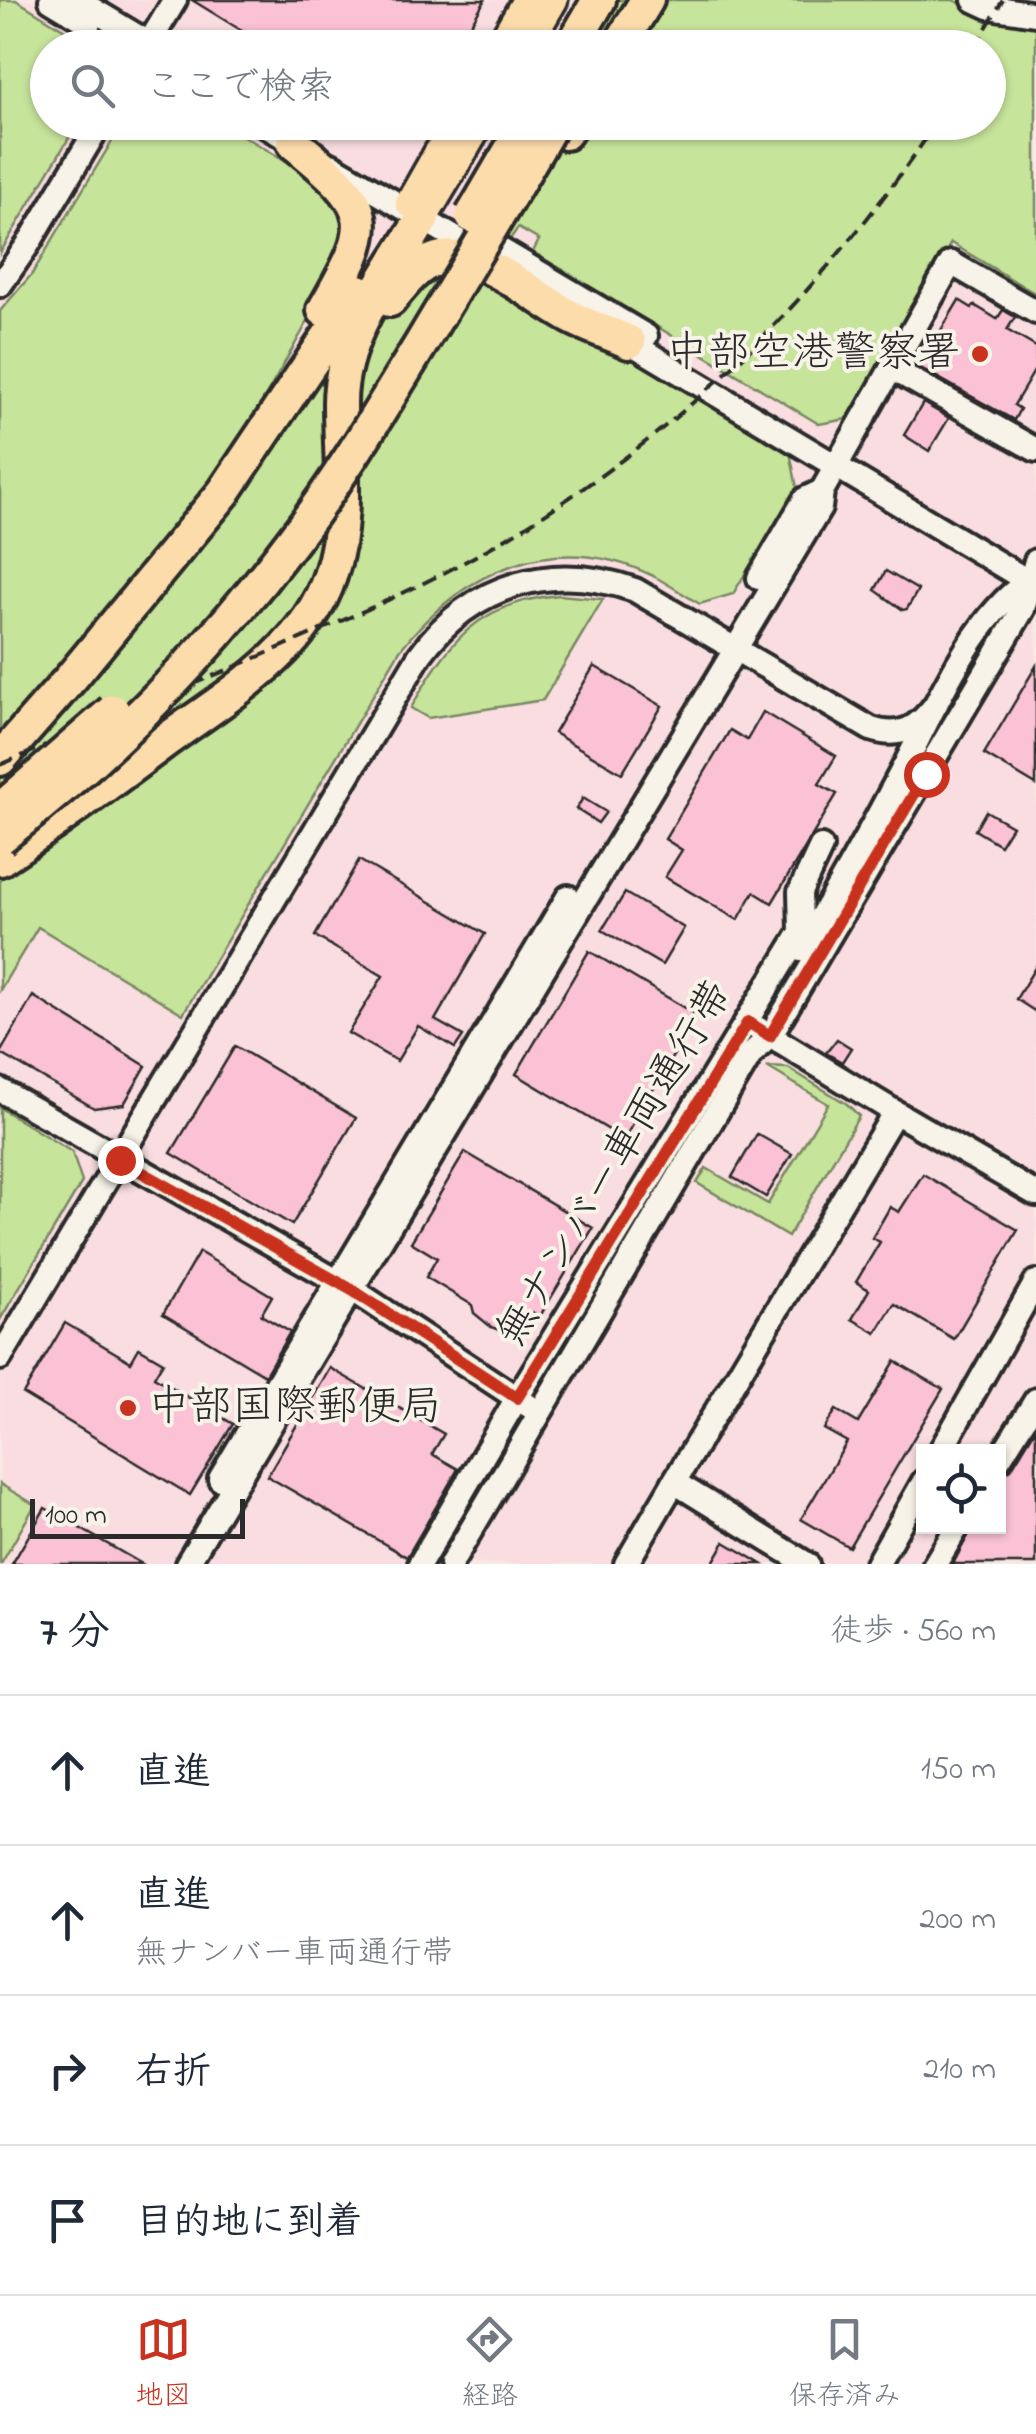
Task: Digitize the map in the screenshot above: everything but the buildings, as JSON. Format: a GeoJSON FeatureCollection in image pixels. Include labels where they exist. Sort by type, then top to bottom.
{"type":"FeatureCollection","features":[{"type":"Feature","properties":{"kind":"highway"},"geometry":{"type":"LineString","coordinates":[[582,30],[600,0]]}},
{"type":"Feature","properties":{"kind":"highway"},"geometry":{"type":"LineString","coordinates":[[608,30],[626,0]]}},
{"type":"Feature","properties":{"kind":"highway"},"geometry":{"type":"LineString","coordinates":[[628,30],[646,0]]}},
{"type":"Feature","properties":{"kind":"highway"},"geometry":{"type":"LineString","coordinates":[[169,560],[272,404],[355,257],[360,221],[348,192],[295,140]]}},
{"type":"Feature","properties":{"kind":"highway"},"geometry":{"type":"LineString","coordinates":[[0,810],[140,684],[206,613],[275,528],[370,388],[516,140]]}},
{"type":"Feature","properties":{"kind":"highway"},"geometry":{"type":"LineString","coordinates":[[0,838],[92,763],[190,665],[293,540],[358,425],[542,140]]}},
{"type":"Feature","properties":{"kind":"highway"},"geometry":{"type":"LineString","coordinates":[[358,425],[425,354],[561,140]]}},
{"type":"Feature","properties":{"kind":"highway"},"geometry":{"type":"LineString","coordinates":[[358,425],[342,382],[353,342],[418,208]]}},
{"type":"Feature","properties":{"kind":"highway"},"geometry":{"type":"LineString","coordinates":[[0,759],[224,492],[418,208]]}},
{"type":"Feature","properties":{"kind":"highway"},"geometry":{"type":"LineString","coordinates":[[0,859],[250,679],[308,619],[330,576],[358,425],[353,366],[376,319],[408,279],[436,259],[465,259],[488,268],[576,320],[628,342]]}},
{"type":"Feature","properties":{"kind":"main road"},"geometry":{"type":"LineString","coordinates":[[510,30],[527,0]]}},
{"type":"Feature","properties":{"kind":"main road"},"geometry":{"type":"LineString","coordinates":[[536,30],[553,0]]}},
{"type":"Feature","properties":{"kind":"main road"},"geometry":{"type":"LineString","coordinates":[[418,208],[448,140]]}},
{"type":"Feature","properties":{"kind":"main road"},"geometry":{"type":"LineString","coordinates":[[418,208],[467,140]]}},
{"type":"Feature","properties":{"kind":"street"},"geometry":{"type":"LineString","coordinates":[[51,0],[112,30]]}},
{"type":"Feature","properties":{"kind":"street"},"geometry":{"type":"LineString","coordinates":[[77,0],[121,30]]}},
{"type":"Feature","properties":{"kind":"street"},"geometry":{"type":"LineString","coordinates":[[155,30],[174,0]]}},
{"type":"Feature","properties":{"kind":"street"},"geometry":{"type":"LineString","coordinates":[[974,0],[989,7],[1036,14]]}},
{"type":"Feature","properties":{"kind":"street"},"geometry":{"type":"LineString","coordinates":[[0,285],[90,140]]}},
{"type":"Feature","properties":{"kind":"street"},"geometry":{"type":"LineString","coordinates":[[300,140],[1034,573]]}},
{"type":"Feature","properties":{"kind":"street"},"geometry":{"type":"LineString","coordinates":[[418,208],[628,342],[840,459]]}},
{"type":"Feature","properties":{"kind":"street"},"geometry":{"type":"LineString","coordinates":[[170,1564],[344,1286],[728,644],[806,500],[822,492],[951,263],[1036,312]]}},
{"type":"Feature","properties":{"kind":"street"},"geometry":{"type":"LineString","coordinates":[[891,368],[1036,450]]}},
{"type":"Feature","properties":{"kind":"street"},"geometry":{"type":"LineString","coordinates":[[770,1036],[774,995],[834,897],[936,704],[1004,597],[1034,573]]}},
{"type":"Feature","properties":{"kind":"street"},"geometry":{"type":"LineString","coordinates":[[451,1564],[751,1054],[770,1036],[993,660],[1023,609],[1034,573]]}},
{"type":"Feature","properties":{"kind":"street"},"geometry":{"type":"LineString","coordinates":[[0,1358],[406,678],[436,634],[454,616],[518,582],[576,576],[608,581],[635,590],[871,730],[894,735],[903,732],[920,723],[936,704]]}},
{"type":"Feature","properties":{"kind":"street"},"geometry":{"type":"LineString","coordinates":[[977,636],[986,655],[993,660]]}},
{"type":"Feature","properties":{"kind":"street"},"geometry":{"type":"LineString","coordinates":[[834,897],[889,773],[886,752],[871,730]]}},
{"type":"Feature","properties":{"kind":"street","name":"無ナンバー車両通行帯"},"geometry":{"type":"LineString","coordinates":[[420,1564],[801,932],[800,892],[820,846]]}},
{"type":"Feature","properties":{"kind":"street"},"geometry":{"type":"LineString","coordinates":[[748,1022],[1036,1194]]}},
{"type":"Feature","properties":{"kind":"street"},"geometry":{"type":"LineString","coordinates":[[0,1090],[344,1286],[540,1413]]}},
{"type":"Feature","properties":{"kind":"street"},"geometry":{"type":"LineString","coordinates":[[626,1564],[895,1112]]}},
{"type":"Feature","properties":{"kind":"street"},"geometry":{"type":"LineString","coordinates":[[945,1444],[1036,1282]]}},
{"type":"Feature","properties":{"kind":"street"},"geometry":{"type":"LineString","coordinates":[[187,1564],[344,1286]]}},
{"type":"Feature","properties":{"kind":"street"},"geometry":{"type":"LineString","coordinates":[[1006,1448],[1036,1400]]}},
{"type":"Feature","properties":{"kind":"street"},"geometry":{"type":"LineString","coordinates":[[674,1482],[808,1564]]}},
{"type":"Feature","properties":{"kind":"street"},"geometry":{"type":"LineString","coordinates":[[877,1564],[916,1495]]}},
{"type":"Feature","properties":{"kind":"street"},"geometry":{"type":"LineString","coordinates":[[935,1564],[953,1534]]}},
{"type":"Feature","properties":{"kind":"shaded area"},"geometry":{"type":"Polygon","coordinates":[[[0,0],[1036,0],[1036,1564],[0,1564],[0,0]]]}},
{"type":"Feature","properties":{"kind":"green space"},"geometry":{"type":"Polygon","coordinates":[[[0,0],[16,0],[65,30],[30,30],[30,140],[68,140],[0,253],[0,0]]]}},
{"type":"Feature","properties":{"kind":"green space"},"geometry":{"type":"Polygon","coordinates":[[[609,0],[953,0],[1007,22],[1036,25],[1036,294],[951,243],[847,419],[819,424],[533,252],[539,240],[518,228],[510,239],[478,219],[527,140],[1006,140],[1006,30],[591,30],[609,0]]]}},
{"type":"Feature","properties":{"kind":"green space"},"geometry":{"type":"Polygon","coordinates":[[[113,140],[250,140],[317,179],[343,214],[346,227],[342,261],[234,452],[331,344],[358,372],[379,323],[395,300],[414,284],[460,266],[643,364],[790,452],[797,488],[733,594],[700,604],[653,576],[617,562],[581,556],[546,557],[513,565],[452,598],[400,650],[183,1014],[38,927],[0,990],[0,311],[32,274],[113,140]]]}},
{"type":"Feature","properties":{"kind":"green space"},"geometry":{"type":"Polygon","coordinates":[[[559,595],[603,599],[543,700],[428,718],[411,708],[438,663],[468,629],[507,606],[559,595]]]}},
{"type":"Feature","properties":{"kind":"green space"},"geometry":{"type":"Polygon","coordinates":[[[767,1067],[788,1068],[847,1104],[859,1116],[788,1237],[697,1183],[706,1168],[768,1204],[828,1104],[767,1067]]]}},
{"type":"Feature","properties":{"kind":"green space"},"geometry":{"type":"Polygon","coordinates":[[[0,1108],[72,1152],[82,1182],[0,1320],[0,1108]]]}},
{"type":"Feature","properties":{"kind":"green space"},"geometry":{"type":"Polygon","coordinates":[[[0,1484],[35,1505],[1,1564],[0,1564],[0,1484]]]}},
{"type":"Feature","properties":{"kind":"railway"},"geometry":{"type":"LineString","coordinates":[[985,30],[1003,0]]}},
{"type":"Feature","properties":{"kind":"railway"},"geometry":{"type":"LineString","coordinates":[[0,765],[380,604],[498,543],[564,501],[686,409],[742,358],[844,247],[924,140]]}},
{"type":"Feature","properties":{"kind":"place","name":"中部空港警察署"},"geometry":{"type":"Point","coordinates":[980,354]}},
{"type":"Feature","properties":{"kind":"place","name":"中部国際郵便局"},"geometry":{"type":"Point","coordinates":[128,1408]}},
{"type":"Feature","properties":{"kind":"route"},"geometry":{"type":"LineString","coordinates":[[120,1160],[352,1290],[517,1398],[748,1022],[770,1036],[926,774]]}}]}
